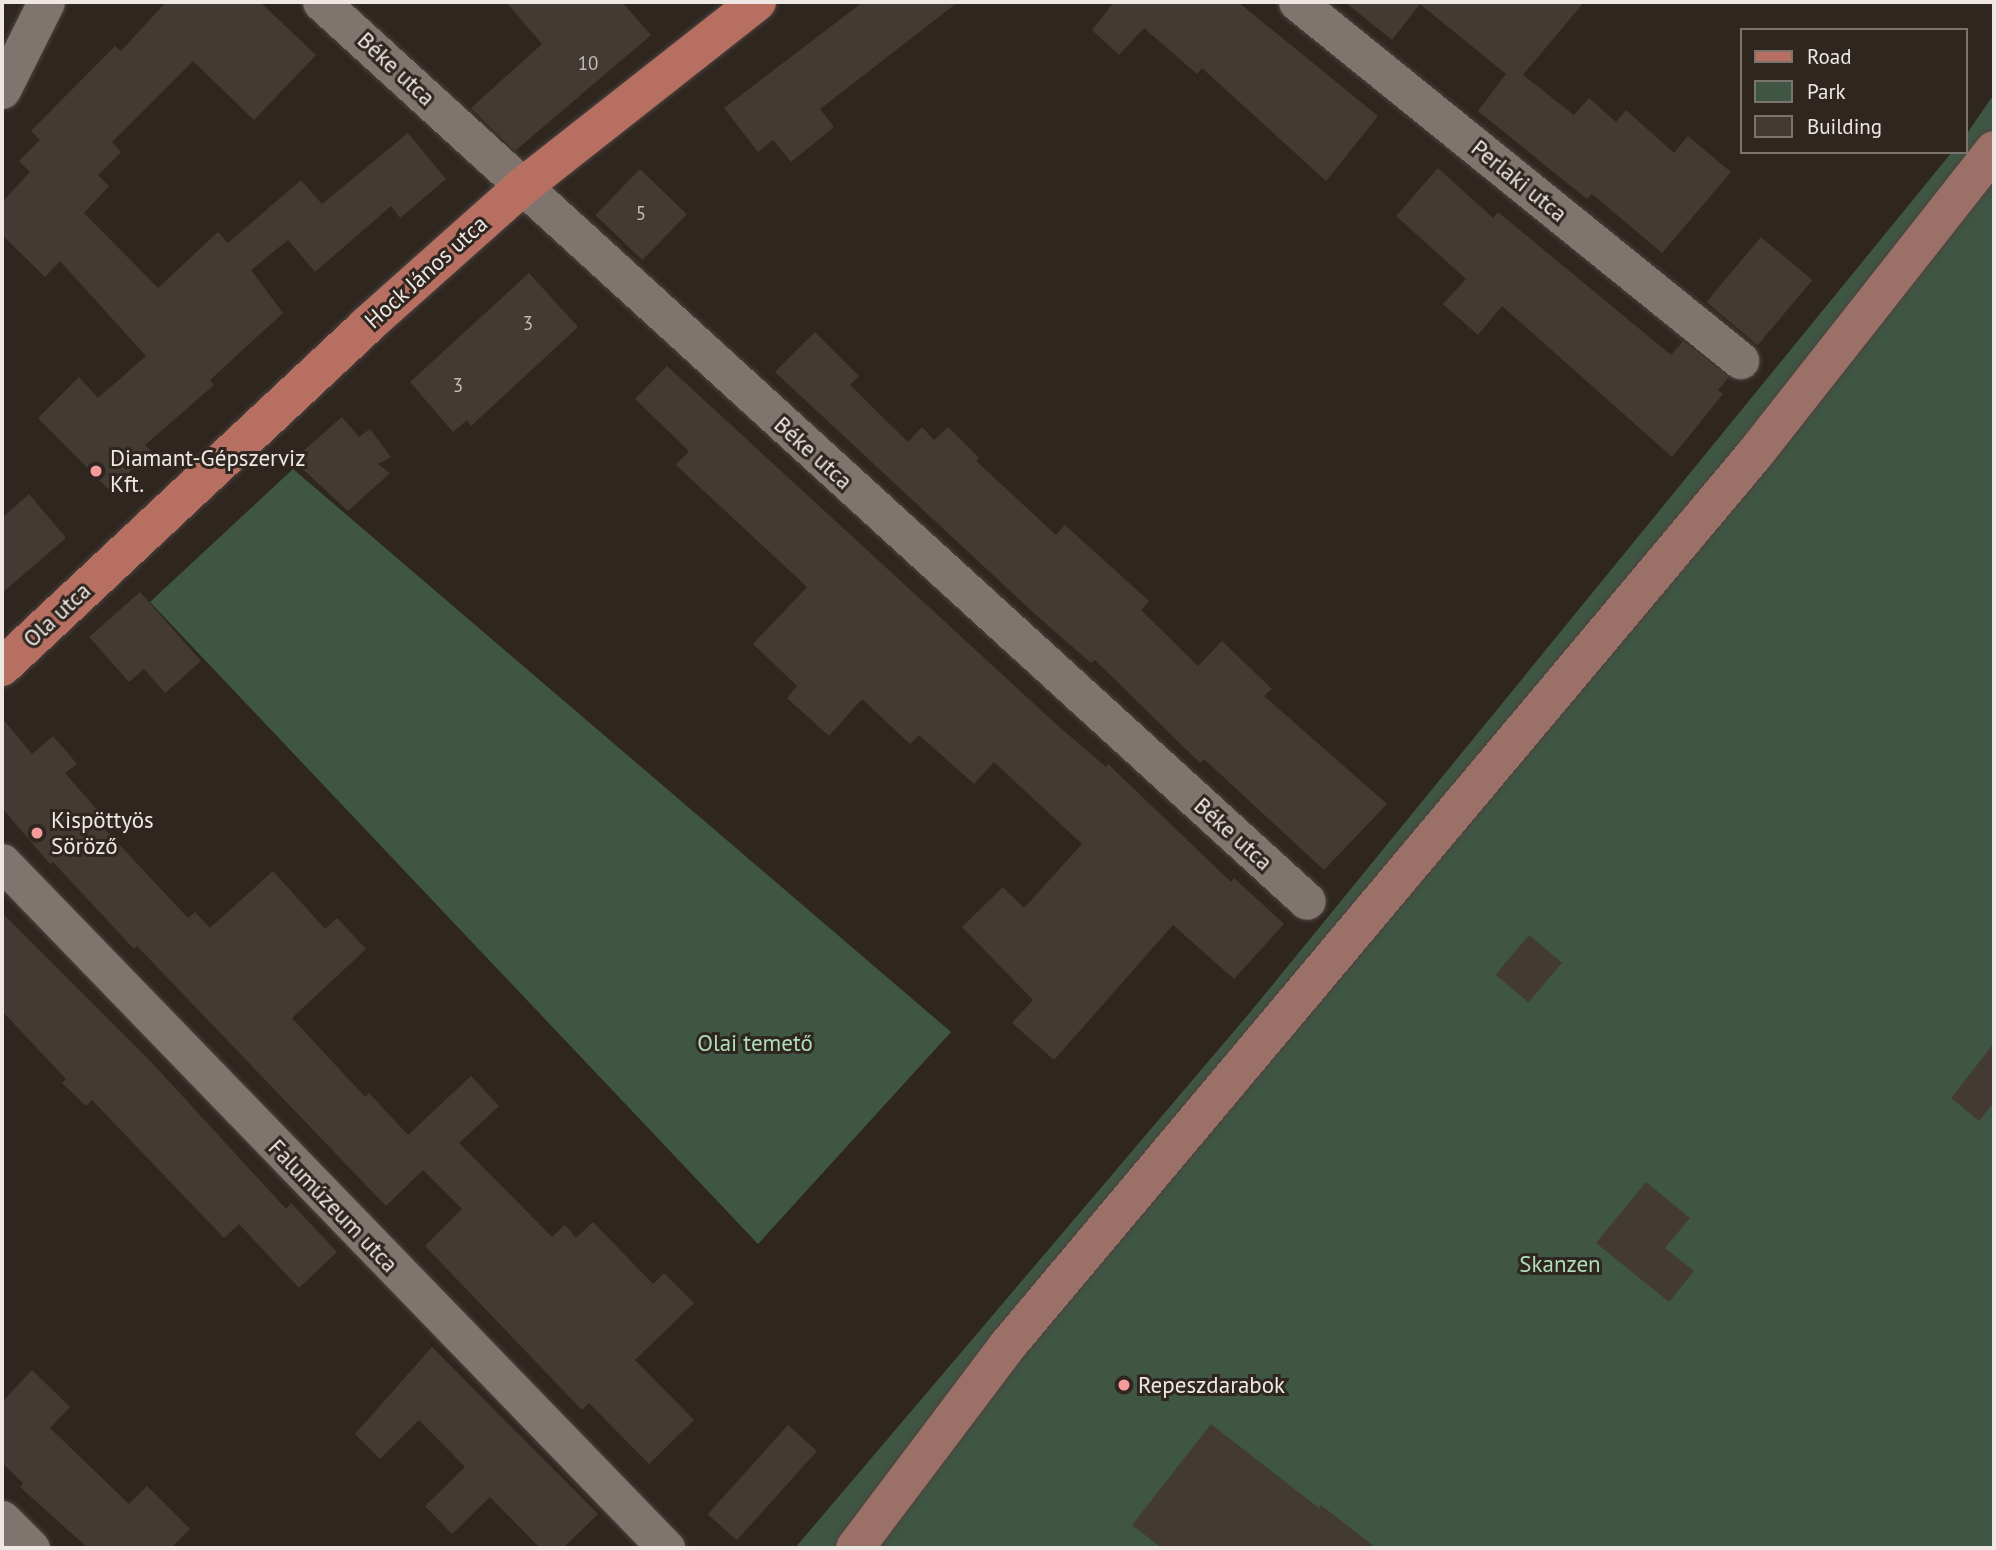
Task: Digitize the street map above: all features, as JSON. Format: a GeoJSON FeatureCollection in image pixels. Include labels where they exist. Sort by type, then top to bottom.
{"type":"FeatureCollection","features":[{"type":"Feature","properties":{"kind":"main road","name":"Hock János utca"},"geometry":{"type":"LineString","coordinates":[[113,563],[522,187],[757,2]]}},
{"type":"Feature","properties":{"kind":"main road","name":"Ola utca"},"geometry":{"type":"LineString","coordinates":[[2,667],[113,563]]}},
{"type":"Feature","properties":{"kind":"street"},"geometry":{"type":"LineString","coordinates":[[2,90],[46,2]]}},
{"type":"Feature","properties":{"kind":"street","name":"Béke utca"},"geometry":{"type":"LineString","coordinates":[[321,2],[1307,901]]}},
{"type":"Feature","properties":{"kind":"street","name":"Perlaki utca"},"geometry":{"type":"LineString","coordinates":[[1297,2],[1740,360]]}},
{"type":"Feature","properties":{"kind":"street"},"geometry":{"type":"LineString","coordinates":[[855,1548],[1008,1345],[1754,455],[1994,150]]}},
{"type":"Feature","properties":{"kind":"street","name":"Falumúzeum utca"},"geometry":{"type":"LineString","coordinates":[[2,862],[666,1548]]}},
{"type":"Feature","properties":{"kind":"street"},"geometry":{"type":"LineString","coordinates":[[2,1519],[31,1548]]}},
{"type":"Feature","properties":{"kind":"green space","name":"Skanzen"},"geometry":{"type":"Polygon","coordinates":[[[1994,94],[1994,1548],[795,1548],[1252,1010],[1950,154],[1968,154],[1968,132],[1994,94]]]}},
{"type":"Feature","properties":{"kind":"green space","name":"Olai temető"},"geometry":{"type":"Polygon","coordinates":[[[293,469],[951,1032],[758,1244],[150,602],[293,469]]]}},
{"type":"Feature","properties":{"kind":"building"},"geometry":{"type":"Polygon","coordinates":[[[166,2],[260,2],[316,55],[254,120],[193,61],[112,142],[121,152],[98,175],[109,186],[84,213],[158,288],[218,232],[228,243],[301,180],[322,204],[408,133],[446,179],[400,218],[391,206],[315,272],[288,240],[251,270],[283,313],[210,380],[214,385],[145,445],[151,451],[110,491],[38,418],[79,377],[98,398],[146,356],[60,261],[45,277],[2,235],[2,202],[30,172],[19,161],[40,140],[31,131],[115,46],[121,51],[166,2]]]}},
{"type":"Feature","properties":{"kind":"building"},"geometry":{"type":"Polygon","coordinates":[[[506,2],[622,2],[651,35],[515,151],[471,108],[542,44],[506,2]]]}},
{"type":"Feature","properties":{"kind":"building"},"geometry":{"type":"Polygon","coordinates":[[[863,2],[958,2],[820,109],[834,127],[791,162],[773,140],[758,152],[724,108],[863,2]]]}},
{"type":"Feature","properties":{"kind":"building"},"geometry":{"type":"Polygon","coordinates":[[[1114,2],[1238,2],[1378,116],[1326,181],[1202,68],[1197,74],[1144,28],[1119,55],[1092,30],[1114,2]]]}},
{"type":"Feature","properties":{"kind":"building"},"geometry":{"type":"Polygon","coordinates":[[[1345,2],[1584,2],[1523,75],[1574,115],[1589,98],[1616,122],[1626,110],[1674,153],[1688,136],[1731,172],[1662,253],[1592,194],[1587,199],[1478,111],[1506,74],[1420,4],[1392,40],[1345,2]]]}},
{"type":"Feature","properties":{"kind":"building"},"geometry":{"type":"Polygon","coordinates":[[[1438,168],[1493,218],[1498,212],[1671,355],[1683,341],[1729,377],[1718,390],[1723,394],[1672,457],[1502,306],[1478,335],[1443,304],[1466,279],[1396,216],[1438,168]]]}},
{"type":"Feature","properties":{"kind":"building"},"geometry":{"type":"Polygon","coordinates":[[[640,169],[687,214],[642,260],[596,215],[640,169]]]}},
{"type":"Feature","properties":{"kind":"building"},"geometry":{"type":"Polygon","coordinates":[[[1761,237],[1812,280],[1758,345],[1706,302],[1761,237]]]}},
{"type":"Feature","properties":{"kind":"building"},"geometry":{"type":"Polygon","coordinates":[[[529,273],[578,327],[471,426],[467,420],[453,432],[410,382],[529,273]]]}},
{"type":"Feature","properties":{"kind":"building"},"geometry":{"type":"Polygon","coordinates":[[[815,332],[859,376],[850,385],[908,442],[922,427],[934,440],[948,427],[979,458],[976,461],[1056,535],[1065,525],[1149,601],[1141,610],[1198,666],[1222,641],[1272,689],[1264,696],[1387,804],[1324,870],[1204,759],[1200,763],[1095,660],[1091,663],[1035,614],[775,372],[815,332]]]}},
{"type":"Feature","properties":{"kind":"building"},"geometry":{"type":"Polygon","coordinates":[[[667,366],[1056,724],[1106,767],[1108,764],[1231,882],[1234,878],[1284,924],[1234,979],[1173,925],[1054,1060],[1012,1023],[1033,1000],[962,927],[1003,887],[1024,908],[1082,844],[994,762],[974,784],[919,735],[910,744],[862,699],[829,736],[787,698],[797,686],[753,644],[807,587],[676,465],[689,451],[635,399],[667,366]]]}},
{"type":"Feature","properties":{"kind":"building"},"geometry":{"type":"Polygon","coordinates":[[[342,417],[359,437],[370,429],[391,457],[378,464],[390,473],[348,511],[293,460],[342,417]]]}},
{"type":"Feature","properties":{"kind":"building"},"geometry":{"type":"Polygon","coordinates":[[[29,494],[66,538],[2,593],[2,518],[29,494]]]}},
{"type":"Feature","properties":{"kind":"building"},"geometry":{"type":"Polygon","coordinates":[[[140,592],[201,661],[165,693],[144,669],[129,682],[89,637],[140,592]]]}},
{"type":"Feature","properties":{"kind":"building"},"geometry":{"type":"Polygon","coordinates":[[[2,718],[32,754],[53,736],[77,764],[65,773],[104,818],[99,823],[188,918],[195,912],[210,928],[273,871],[325,929],[337,918],[366,949],[292,1018],[365,1097],[369,1093],[408,1135],[471,1076],[499,1106],[459,1143],[552,1237],[565,1225],[576,1238],[593,1222],[653,1284],[664,1273],[694,1303],[635,1360],[694,1420],[649,1464],[589,1403],[582,1410],[425,1246],[462,1209],[423,1170],[386,1206],[137,946],[134,949],[53,862],[50,864],[2,808],[2,718]]]}},
{"type":"Feature","properties":{"kind":"building"},"geometry":{"type":"Polygon","coordinates":[[[2,913],[154,1065],[286,1209],[291,1203],[337,1252],[299,1288],[239,1224],[224,1238],[92,1100],[86,1106],[62,1083],[66,1079],[2,1011],[2,913]]]}},
{"type":"Feature","properties":{"kind":"building"},"geometry":{"type":"Polygon","coordinates":[[[1529,935],[1562,963],[1529,1002],[1496,975],[1529,935]]]}},
{"type":"Feature","properties":{"kind":"building"},"geometry":{"type":"Polygon","coordinates":[[[1994,1043],[1994,1102],[1979,1121],[1951,1098],[1994,1043]]]}},
{"type":"Feature","properties":{"kind":"building"},"geometry":{"type":"Polygon","coordinates":[[[1646,1182],[1690,1218],[1665,1248],[1694,1271],[1669,1302],[1596,1243],[1646,1182]]]}},
{"type":"Feature","properties":{"kind":"building"},"geometry":{"type":"Polygon","coordinates":[[[432,1347],[598,1514],[563,1548],[540,1548],[490,1497],[452,1534],[425,1506],[465,1467],[419,1420],[380,1459],[355,1434],[432,1347]]]}},
{"type":"Feature","properties":{"kind":"building"},"geometry":{"type":"Polygon","coordinates":[[[32,1370],[70,1407],[50,1428],[129,1504],[147,1486],[190,1529],[171,1548],[88,1548],[20,1487],[23,1483],[2,1463],[2,1402],[32,1370]]]}},
{"type":"Feature","properties":{"kind":"building"},"geometry":{"type":"Polygon","coordinates":[[[1211,1424],[1319,1508],[1321,1505],[1376,1548],[1162,1548],[1132,1525],[1211,1424]]]}},
{"type":"Feature","properties":{"kind":"building"},"geometry":{"type":"Polygon","coordinates":[[[788,1425],[817,1451],[737,1540],[708,1514],[788,1425]]]}},
{"type":"Feature","properties":{"kind":"place","name":"Diamant-Gépszerviz Kft."},"geometry":{"type":"Point","coordinates":[96,471]}},
{"type":"Feature","properties":{"kind":"place","name":"Kispöttyös Söröző"},"geometry":{"type":"Point","coordinates":[37,833]}},
{"type":"Feature","properties":{"kind":"place","name":"Repeszdarabok"},"geometry":{"type":"Point","coordinates":[1124,1385]}}]}
